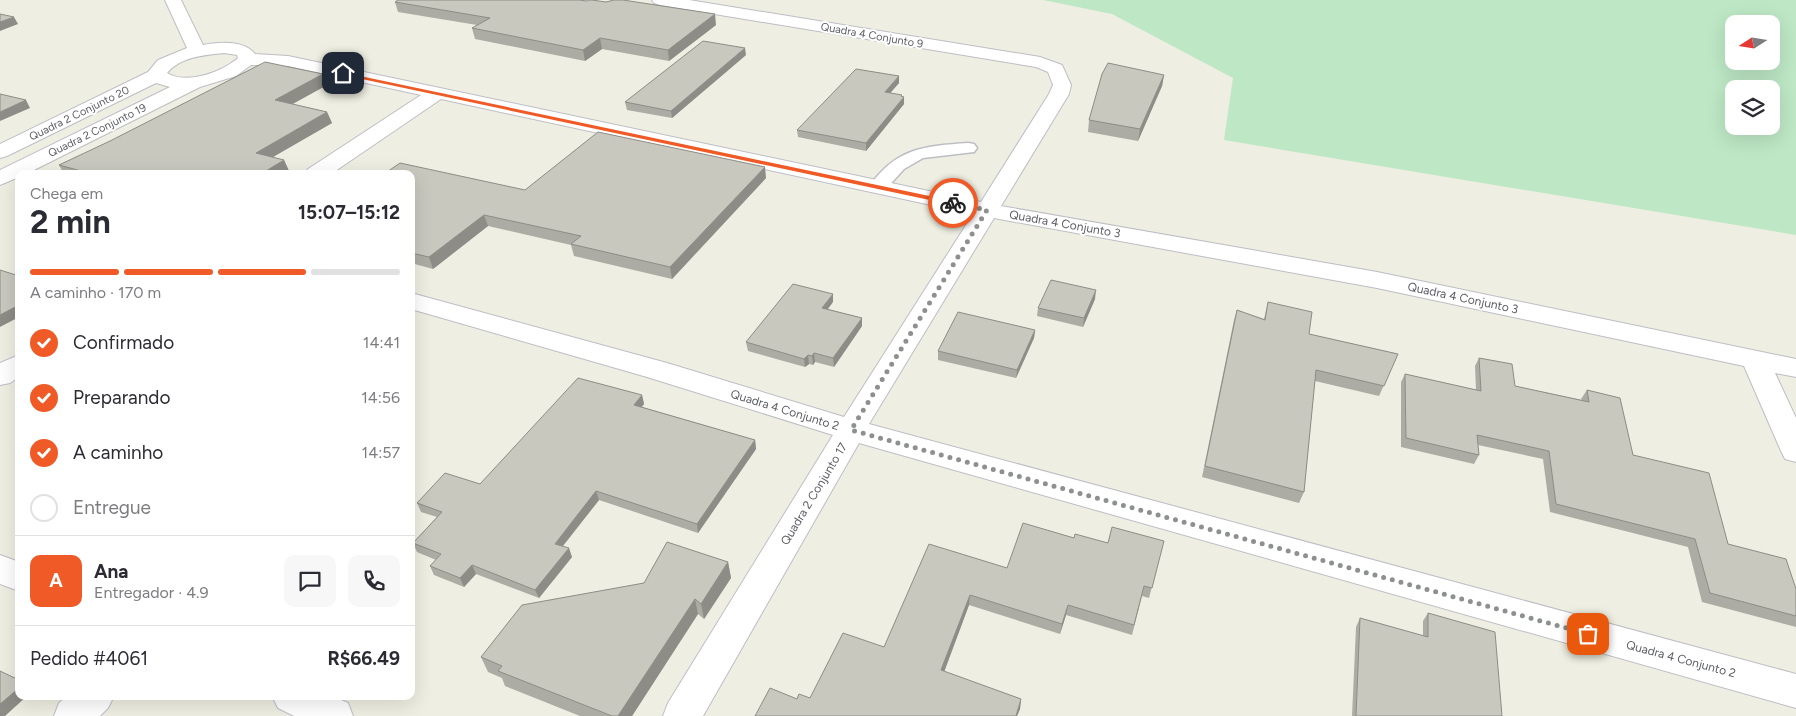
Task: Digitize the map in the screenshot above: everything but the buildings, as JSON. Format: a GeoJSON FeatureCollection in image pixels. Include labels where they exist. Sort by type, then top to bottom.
{"type":"FeatureCollection","features":[{"type":"Feature","properties":{"kind":"street"},"geometry":{"type":"LineString","coordinates":[[174,0],[197,51]]}},
{"type":"Feature","properties":{"kind":"street","name":"Quadra 4 Conjunto 9"},"geometry":{"type":"LineString","coordinates":[[660,0],[1040,62],[1056,69],[1062,85],[1059,94]]}},
{"type":"Feature","properties":{"kind":"street","name":"Quadra 2 Conjunto 20"},"geometry":{"type":"LineString","coordinates":[[0,152],[157,75],[158,70],[163,64],[172,59],[197,51],[235,49],[243,51],[247,55],[247,60]]}},
{"type":"Feature","properties":{"kind":"street"},"geometry":{"type":"LineString","coordinates":[[157,75],[169,82],[195,82],[223,75],[243,65],[247,60]]}},
{"type":"Feature","properties":{"kind":"street","name":"Quadra 4 Conjunto 3"},"geometry":{"type":"LineString","coordinates":[[247,60],[288,61],[987,210],[1377,280],[1796,368]]}},
{"type":"Feature","properties":{"kind":"street","name":"Quadra 2 Conjunto 19"},"geometry":{"type":"LineString","coordinates":[[16,170],[195,82]]}},
{"type":"Feature","properties":{"kind":"street"},"geometry":{"type":"LineString","coordinates":[[322,170],[436,94]]}},
{"type":"Feature","properties":{"kind":"street","name":"Quadra 2 Conjunto 17"},"geometry":{"type":"LineString","coordinates":[[682,716],[851,430],[1059,94]]}},
{"type":"Feature","properties":{"kind":"street","name":"Quadra 2 Conjunto 19"},"geometry":{"type":"LineString","coordinates":[[0,178],[15,171]]}},
{"type":"Feature","properties":{"kind":"street"},"geometry":{"type":"LineString","coordinates":[[0,188],[15,192]]}},
{"type":"Feature","properties":{"kind":"street","name":"Quadra 4 Conjunto 2"},"geometry":{"type":"LineString","coordinates":[[415,302],[657,370],[851,430],[1796,691]]}},
{"type":"Feature","properties":{"kind":"street"},"geometry":{"type":"LineString","coordinates":[[1755,360],[1796,451]]}},
{"type":"Feature","properties":{"kind":"street"},"geometry":{"type":"LineString","coordinates":[[0,376],[15,367]]}},
{"type":"Feature","properties":{"kind":"street"},"geometry":{"type":"LineString","coordinates":[[0,569],[15,575]]}},
{"type":"Feature","properties":{"kind":"street"},"geometry":{"type":"LineString","coordinates":[[73,716],[91,700]]}},
{"type":"Feature","properties":{"kind":"street"},"geometry":{"type":"LineString","coordinates":[[300,700],[334,716]]}},
{"type":"Feature","properties":{"kind":"lane"},"geometry":{"type":"LineString","coordinates":[[878,187],[889,171],[906,158],[926,151],[968,148]]}},
{"type":"Feature","properties":{"kind":"green space"},"geometry":{"type":"Polygon","coordinates":[[[1043,0],[1796,0],[1796,235],[1224,140],[1233,78],[1112,14],[1043,0]]]}},
{"type":"Feature","properties":{"kind":"way so far"},"geometry":{"type":"LineString","coordinates":[[953,203],[987,210],[851,430],[1588,634]]}},
{"type":"Feature","properties":{"kind":"route"},"geometry":{"type":"LineString","coordinates":[[343,73],[953,203]]}}]}
